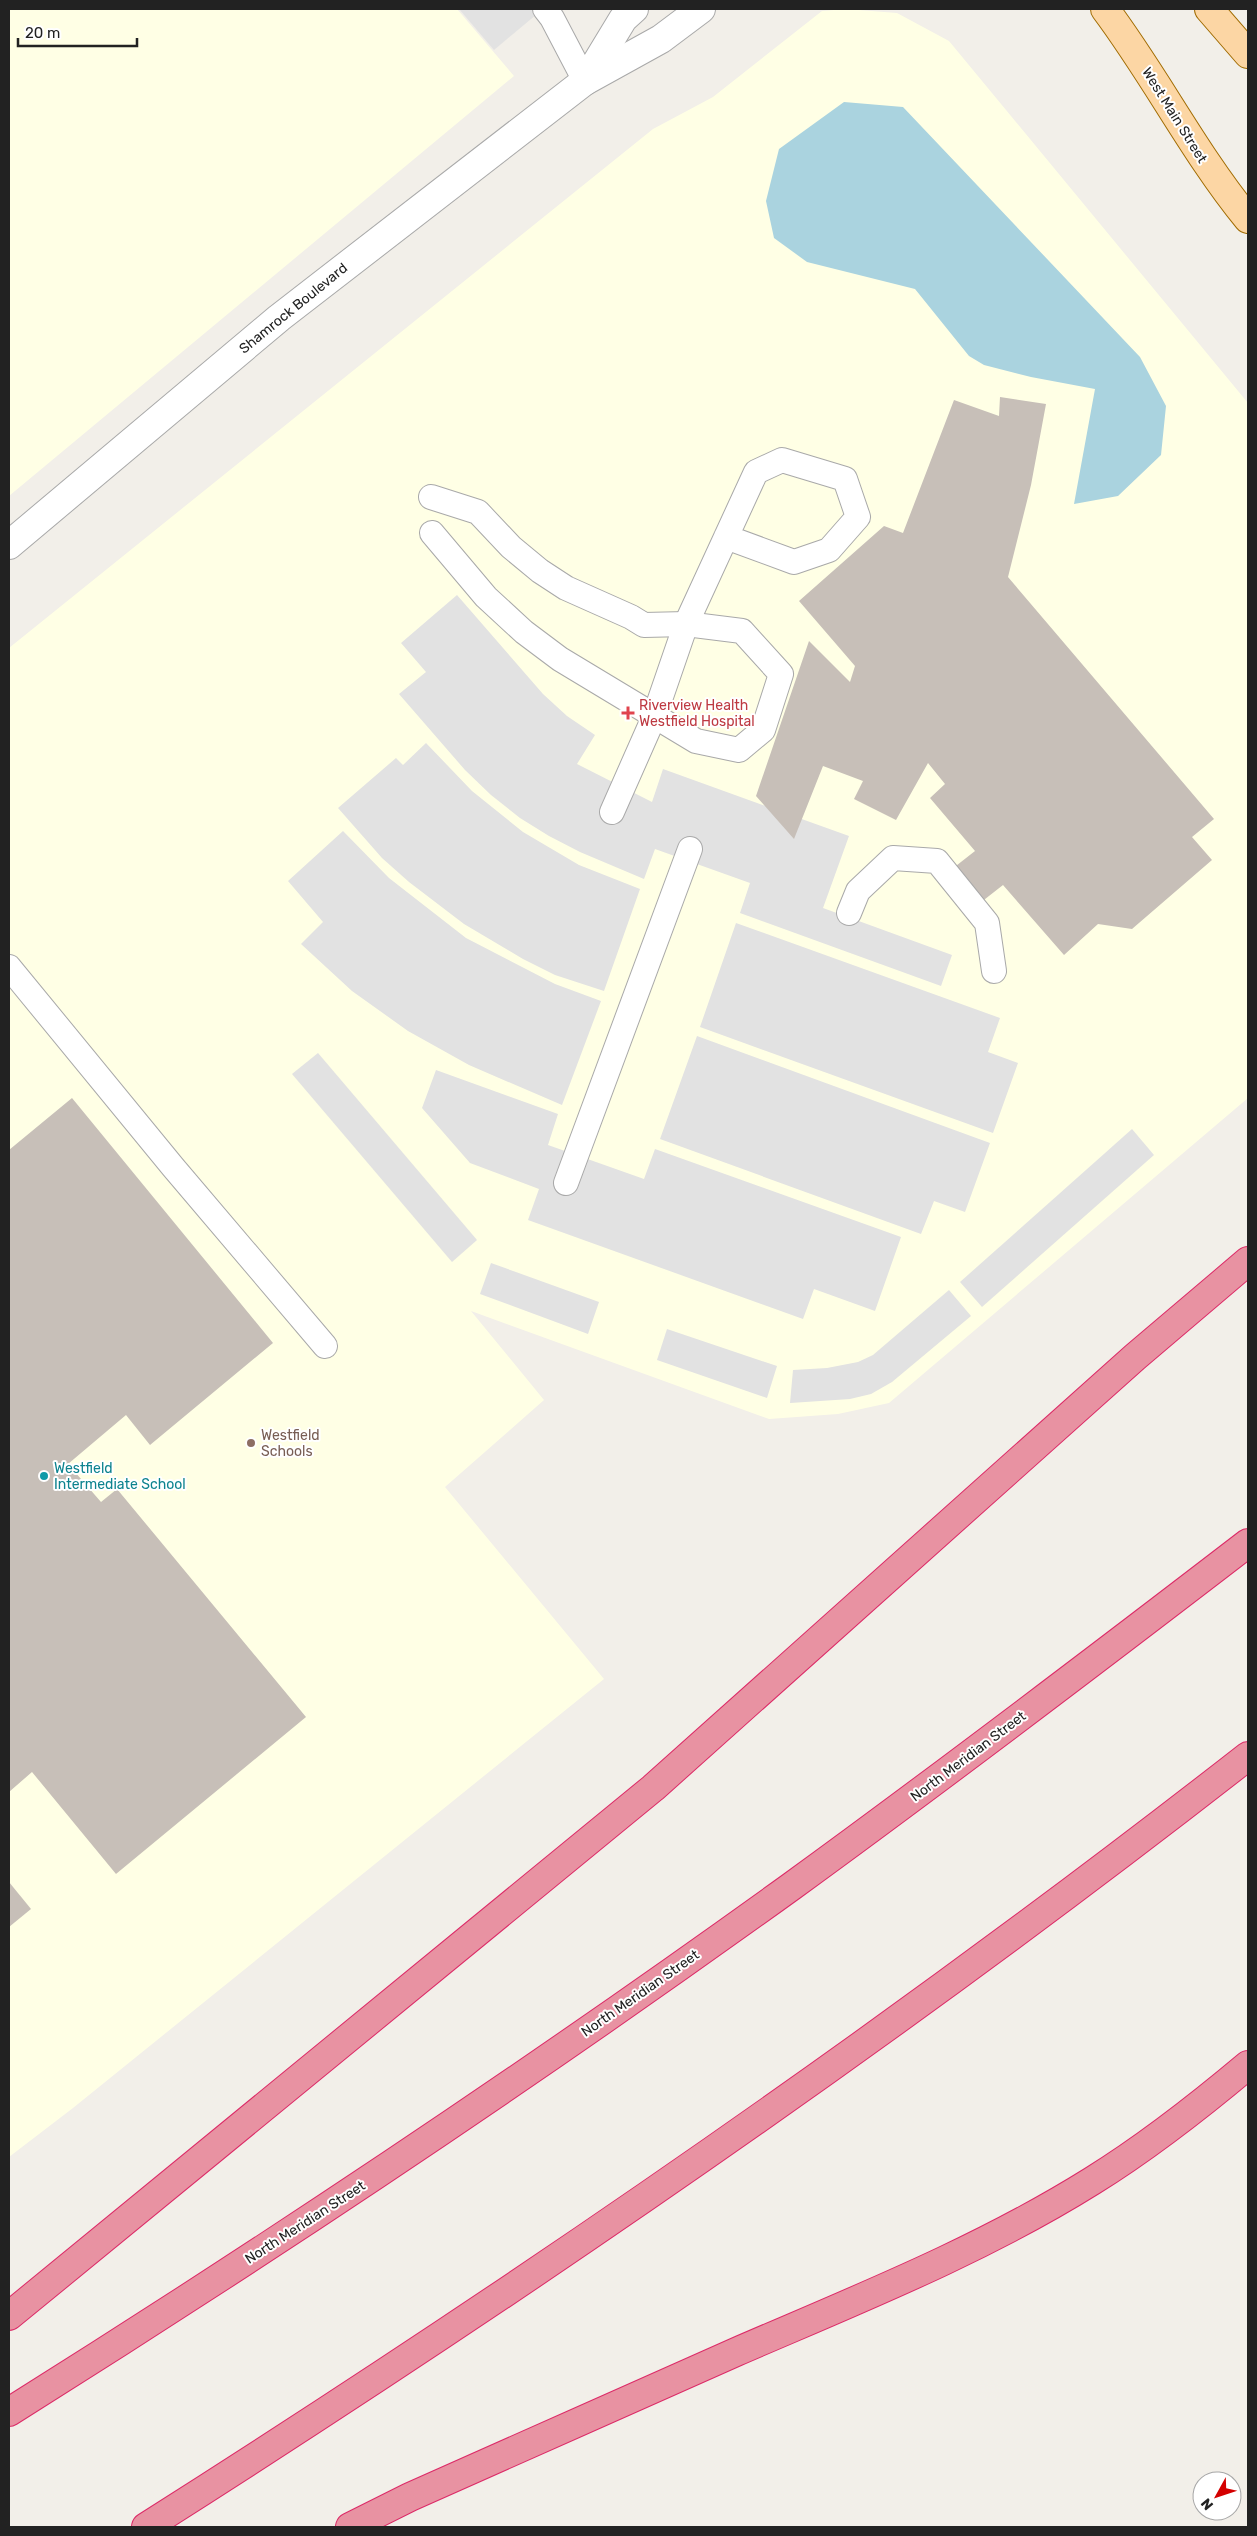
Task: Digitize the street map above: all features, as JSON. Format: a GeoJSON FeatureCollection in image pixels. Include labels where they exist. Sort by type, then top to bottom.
{"type":"FeatureCollection","features":[{"type":"Feature","properties":{"kind":"highway"},"geometry":{"type":"LineString","coordinates":[[9,2316],[653,1788],[1135,1357],[1248,1260]]}},
{"type":"Feature","properties":{"kind":"highway","name":"North Meridian Street"},"geometry":{"type":"LineString","coordinates":[[9,2412],[316,2215],[637,1995],[960,1762],[1248,1543]]}},
{"type":"Feature","properties":{"kind":"highway"},"geometry":{"type":"LineString","coordinates":[[146,2527],[300,2430],[739,2131],[1075,1890],[1248,1756]]}},
{"type":"Feature","properties":{"kind":"highway"},"geometry":{"type":"LineString","coordinates":[[350,2527],[428,2489],[914,2274],[1015,2225],[1092,2182],[1138,2151],[1190,2113],[1248,2065]]}},
{"type":"Feature","properties":{"kind":"main road","name":"West Main Street"},"geometry":{"type":"LineString","coordinates":[[1105,9],[1129,42],[1188,137],[1222,187],[1248,219]]}},
{"type":"Feature","properties":{"kind":"main road"},"geometry":{"type":"LineString","coordinates":[[1210,9],[1248,54]]}},
{"type":"Feature","properties":{"kind":"street","name":"Shamrock Boulevard"},"geometry":{"type":"LineString","coordinates":[[585,81],[623,19],[634,9]]}},
{"type":"Feature","properties":{"kind":"street","name":"Shamrock Boulevard"},"geometry":{"type":"LineString","coordinates":[[9,545],[279,318],[585,81],[661,39],[701,9]]}},
{"type":"Feature","properties":{"kind":"lane"},"geometry":{"type":"LineString","coordinates":[[545,9],[552,18],[585,81]]}},
{"type":"Feature","properties":{"kind":"lane"},"geometry":{"type":"LineString","coordinates":[[612,812],[654,717],[686,624],[726,537],[756,472],[782,460],[845,479],[858,517],[829,550],[794,562],[726,537]]}},
{"type":"Feature","properties":{"kind":"lane"},"geometry":{"type":"LineString","coordinates":[[431,497],[478,512],[511,547],[540,571],[566,588],[631,617],[644,625],[686,624],[742,631],[781,674],[763,730],[739,750],[696,741],[654,717],[560,659],[524,632],[474,585],[432,534]]}},
{"type":"Feature","properties":{"kind":"lane"},"geometry":{"type":"LineString","coordinates":[[566,1183],[690,849]]}},
{"type":"Feature","properties":{"kind":"lane"},"geometry":{"type":"LineString","coordinates":[[849,913],[858,891],[893,858],[937,861],[987,923],[994,971]]}},
{"type":"Feature","properties":{"kind":"lane"},"geometry":{"type":"LineString","coordinates":[[9,967],[173,1167],[325,1346]]}},
{"type":"Feature","properties":{"kind":"shaded area"},"geometry":{"type":"Polygon","coordinates":[[[9,9],[457,9],[514,76],[9,496],[9,9]]]}},
{"type":"Feature","properties":{"kind":"shaded area"},"geometry":{"type":"Polygon","coordinates":[[[459,9],[543,9],[494,50],[459,9]]]}},
{"type":"Feature","properties":{"kind":"shaded area","name":"Riverview Health Westfield Hospital"},"geometry":{"type":"Polygon","coordinates":[[[846,9],[897,13],[949,41],[1248,403],[1248,1098],[889,1403],[838,1414],[769,1419],[471,1311],[544,1400],[445,1487],[604,1679],[73,2108],[9,2157],[9,648],[653,129],[713,97],[822,11],[846,9]]]}},
{"type":"Feature","properties":{"kind":"shaded area"},"geometry":{"type":"Polygon","coordinates":[[[457,595],[543,694],[567,716],[595,735],[577,764],[652,802],[663,769],[849,836],[823,908],[952,955],[941,986],[740,913],[750,883],[655,849],[644,879],[580,852],[549,836],[520,818],[491,795],[465,770],[399,694],[426,672],[401,643],[457,595]]]}},
{"type":"Feature","properties":{"kind":"shaded area"},"geometry":{"type":"Polygon","coordinates":[[[426,743],[472,791],[523,832],[579,865],[640,889],[604,991],[555,975],[523,959],[464,924],[409,882],[382,858],[338,808],[396,758],[403,765],[426,743]]]}},
{"type":"Feature","properties":{"kind":"shaded area"},"geometry":{"type":"Polygon","coordinates":[[[343,831],[389,878],[466,938],[555,984],[601,1001],[562,1105],[469,1065],[408,1031],[352,991],[301,944],[323,922],[288,881],[343,831]]]}},
{"type":"Feature","properties":{"kind":"shaded area"},"geometry":{"type":"Polygon","coordinates":[[[736,923],[1000,1018],[988,1052],[1018,1063],[993,1133],[700,1027],[736,923]]]}},
{"type":"Feature","properties":{"kind":"shaded area"},"geometry":{"type":"Polygon","coordinates":[[[697,1036],[990,1143],[965,1212],[934,1201],[921,1234],[660,1139],[697,1036]]]}},
{"type":"Feature","properties":{"kind":"shaded area"},"geometry":{"type":"Polygon","coordinates":[[[318,1053],[477,1240],[452,1262],[292,1074],[318,1053]]]}},
{"type":"Feature","properties":{"kind":"shaded area"},"geometry":{"type":"Polygon","coordinates":[[[436,1070],[558,1114],[548,1145],[644,1179],[655,1149],[901,1237],[875,1311],[814,1289],[803,1319],[528,1220],[539,1189],[470,1163],[422,1108],[436,1070]]]}},
{"type":"Feature","properties":{"kind":"shaded area"},"geometry":{"type":"Polygon","coordinates":[[[1132,1129],[1154,1155],[982,1307],[960,1282],[1132,1129]]]}},
{"type":"Feature","properties":{"kind":"shaded area"},"geometry":{"type":"Polygon","coordinates":[[[491,1263],[599,1302],[588,1334],[480,1294],[491,1263]]]}},
{"type":"Feature","properties":{"kind":"shaded area"},"geometry":{"type":"Polygon","coordinates":[[[949,1290],[971,1316],[892,1382],[871,1394],[850,1399],[790,1403],[793,1370],[827,1368],[858,1362],[873,1355],[949,1290]]]}},
{"type":"Feature","properties":{"kind":"shaded area"},"geometry":{"type":"Polygon","coordinates":[[[667,1329],[777,1366],[767,1398],[657,1360],[667,1329]]]}},
{"type":"Feature","properties":{"kind":"water"},"geometry":{"type":"Polygon","coordinates":[[[844,102],[903,107],[1140,357],[1166,406],[1161,455],[1118,496],[1074,504],[1095,389],[1031,377],[984,365],[969,356],[915,289],[807,262],[774,238],[766,201],[779,149],[844,102]]]}},
{"type":"Feature","properties":{"kind":"building"},"geometry":{"type":"Polygon","coordinates":[[[1000,397],[1046,404],[1031,485],[1008,577],[1214,819],[1192,837],[1212,860],[1132,929],[1098,924],[1064,955],[1003,885],[966,914],[938,880],[975,851],[930,798],[945,784],[928,763],[896,820],[854,799],[863,781],[823,766],[794,839],[756,796],[809,641],[850,682],[855,666],[799,601],[884,526],[903,533],[954,400],[999,416],[1000,397]]]}},
{"type":"Feature","properties":{"kind":"building","name":"Westfield Intermediate School"},"geometry":{"type":"Polygon","coordinates":[[[72,1098],[273,1343],[150,1445],[126,1415],[68,1464],[101,1502],[117,1489],[306,1717],[116,1874],[32,1772],[9,1792],[9,1150],[72,1098]]]}},
{"type":"Feature","properties":{"kind":"building"},"geometry":{"type":"Polygon","coordinates":[[[9,1882],[31,1909],[9,1927],[9,1882]]]}},
{"type":"Feature","properties":{"kind":"place","name":"Riverview Health Westfield Hospital"},"geometry":{"type":"Point","coordinates":[628,713]}},
{"type":"Feature","properties":{"kind":"place","name":"Westfield Schools"},"geometry":{"type":"Point","coordinates":[251,1443]}},
{"type":"Feature","properties":{"kind":"place","name":"Westfield Intermediate School"},"geometry":{"type":"Point","coordinates":[44,1476]}}]}
